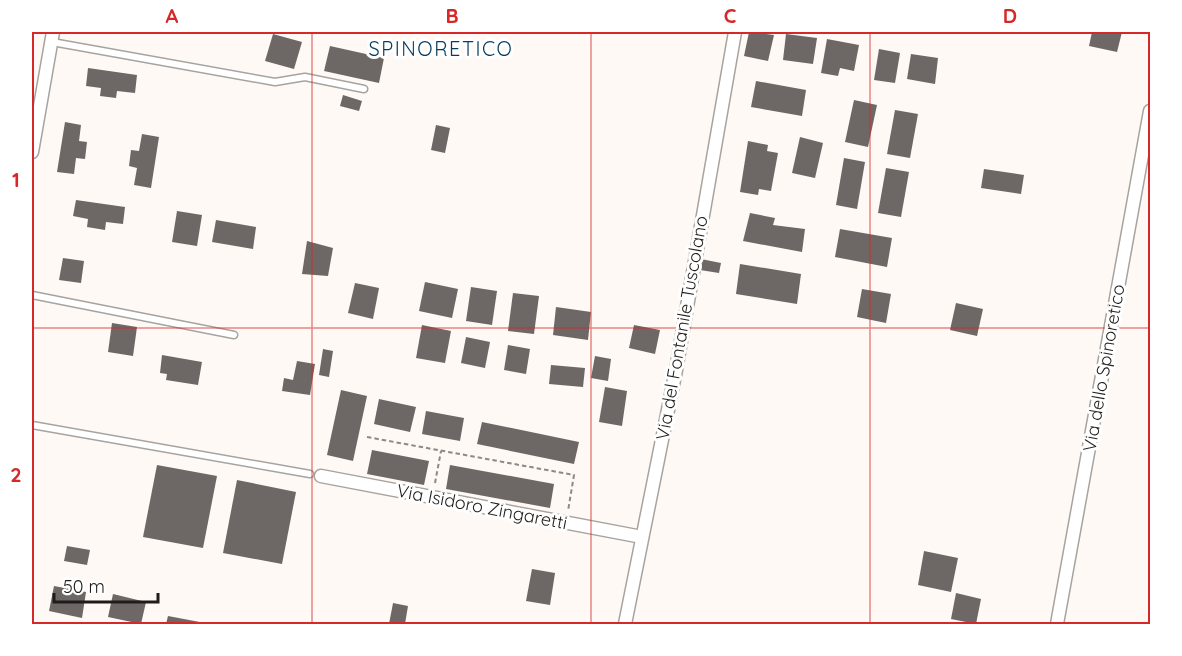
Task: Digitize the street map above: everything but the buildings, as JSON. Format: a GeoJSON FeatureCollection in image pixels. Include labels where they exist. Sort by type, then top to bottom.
{"type":"FeatureCollection","features":[{"type":"Feature","properties":{"kind":"street","name":"Via del Fontanile Tuscolano"},"geometry":{"type":"LineString","coordinates":[[625,624],[676,370],[735,32]]}},
{"type":"Feature","properties":{"kind":"street"},"geometry":{"type":"LineString","coordinates":[[32,152],[52,37]]}},
{"type":"Feature","properties":{"kind":"street","name":"Via dello Spinoretico"},"geometry":{"type":"LineString","coordinates":[[1057,624],[1150,111]]}},
{"type":"Feature","properties":{"kind":"street","name":"Via Isidoro Zingaretti"},"geometry":{"type":"LineString","coordinates":[[315,475],[642,537]]}},
{"type":"Feature","properties":{"kind":"lane"},"geometry":{"type":"LineString","coordinates":[[52,37],[275,82],[305,77],[364,88]]}},
{"type":"Feature","properties":{"kind":"lane"},"geometry":{"type":"LineString","coordinates":[[32,295],[234,335]]}},
{"type":"Feature","properties":{"kind":"lane"},"geometry":{"type":"LineString","coordinates":[[32,425],[315,475]]}},
{"type":"Feature","properties":{"kind":"path"},"geometry":{"type":"LineString","coordinates":[[367,437],[574,476],[566,523]]}},
{"type":"Feature","properties":{"kind":"path"},"geometry":{"type":"LineString","coordinates":[[432,497],[441,451]]}},
{"type":"Feature","properties":{"kind":"district","name":"SPINORETICO"},"geometry":{"type":"Point","coordinates":[441,49]}}]}
